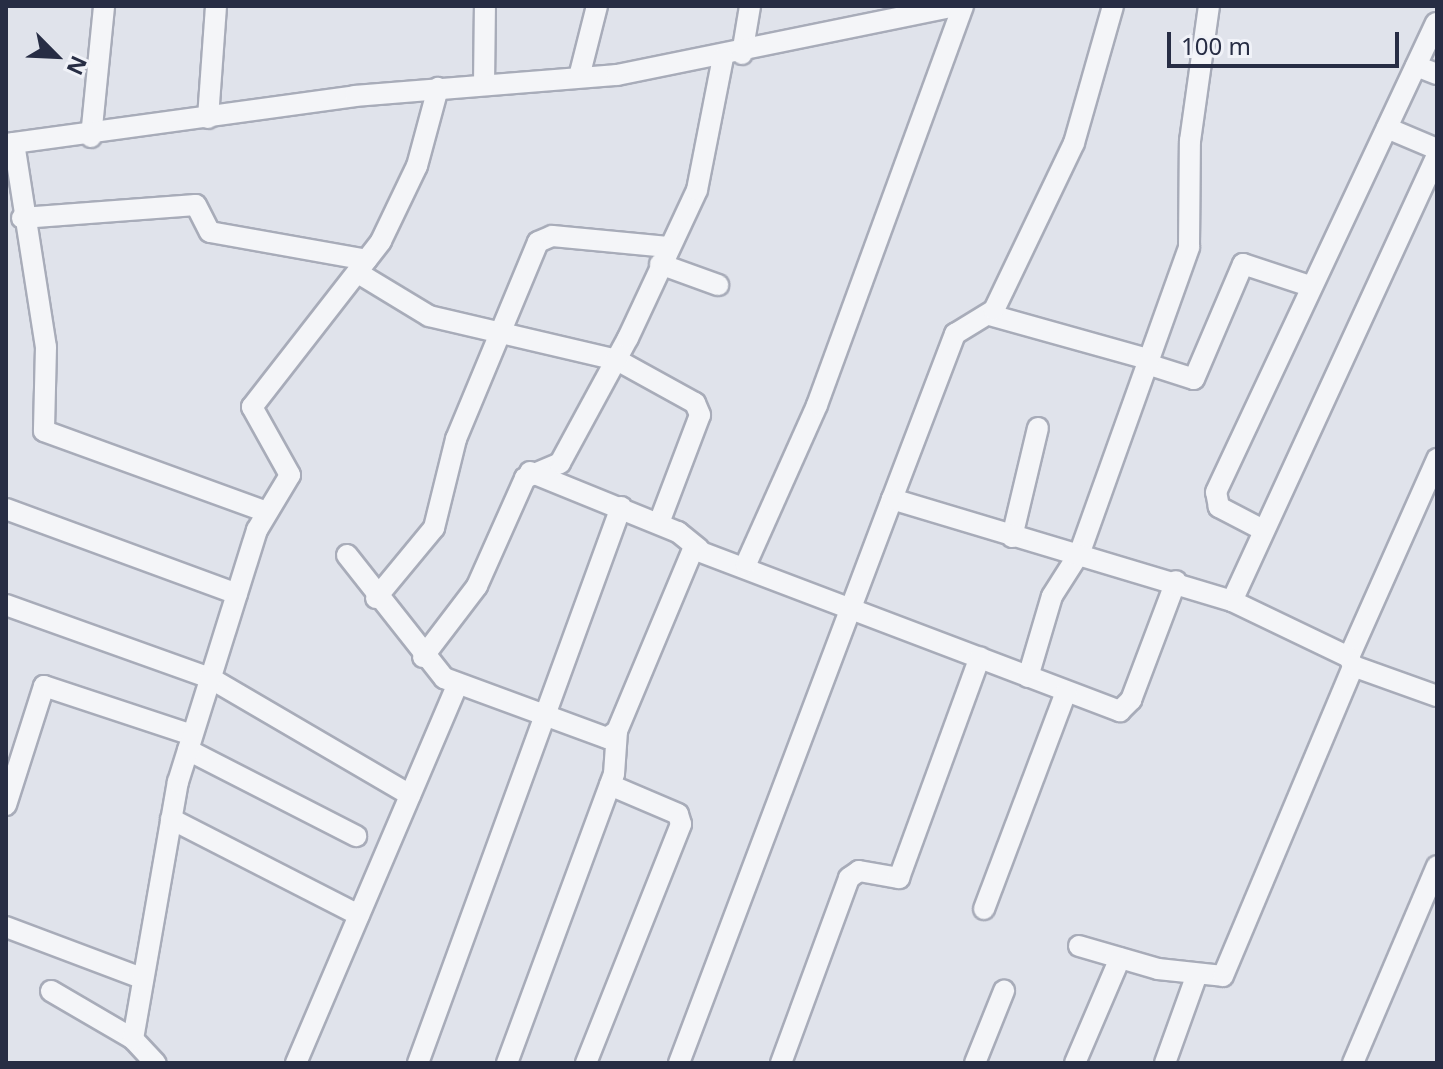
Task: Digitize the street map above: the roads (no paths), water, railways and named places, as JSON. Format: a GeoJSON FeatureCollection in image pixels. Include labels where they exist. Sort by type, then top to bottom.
{"type":"FeatureCollection","features":[{"type":"Feature","properties":{"kind":"street"},"geometry":{"type":"LineString","coordinates":[[91,137],[104,6]]}},
{"type":"Feature","properties":{"kind":"street"},"geometry":{"type":"LineString","coordinates":[[208,118],[216,6]]}},
{"type":"Feature","properties":{"kind":"street"},"geometry":{"type":"LineString","coordinates":[[484,84],[485,6]]}},
{"type":"Feature","properties":{"kind":"street"},"geometry":{"type":"LineString","coordinates":[[579,77],[597,6]]}},
{"type":"Feature","properties":{"kind":"street"},"geometry":{"type":"LineString","coordinates":[[423,657],[477,586],[530,472],[560,463],[617,360],[697,190],[733,56],[750,6]]}},
{"type":"Feature","properties":{"kind":"street"},"geometry":{"type":"LineString","coordinates":[[266,512],[44,431],[46,347],[10,144],[91,137],[208,118],[438,88],[579,77],[733,56],[960,6]]}},
{"type":"Feature","properties":{"kind":"street"},"geometry":{"type":"LineString","coordinates":[[746,564],[817,405],[960,6]]}},
{"type":"Feature","properties":{"kind":"street"},"geometry":{"type":"LineString","coordinates":[[990,315],[1074,143],[1113,6]]}},
{"type":"Feature","properties":{"kind":"street"},"geometry":{"type":"LineString","coordinates":[[1028,677],[1052,596],[1080,552],[1189,247],[1190,141],[1209,6]]}},
{"type":"Feature","properties":{"kind":"street"},"geometry":{"type":"LineString","coordinates":[[1263,530],[1214,498],[1310,286],[1436,23]]}},
{"type":"Feature","properties":{"kind":"street"},"geometry":{"type":"LineString","coordinates":[[1416,66],[1437,74]]}},
{"type":"Feature","properties":{"kind":"street"},"geometry":{"type":"LineString","coordinates":[[133,1039],[171,819],[190,743],[266,512],[290,468],[252,407],[363,267],[417,166],[438,88]]}},
{"type":"Feature","properties":{"kind":"street"},"geometry":{"type":"LineString","coordinates":[[1387,128],[1437,149]]}},
{"type":"Feature","properties":{"kind":"street"},"geometry":{"type":"LineString","coordinates":[[1232,601],[1437,156]]}},
{"type":"Feature","properties":{"kind":"street"},"geometry":{"type":"LineString","coordinates":[[22,218],[196,205],[210,232],[363,267],[429,316],[500,336],[617,360],[700,408],[659,523]]}},
{"type":"Feature","properties":{"kind":"street"},"geometry":{"type":"LineString","coordinates":[[376,598],[434,528],[456,439],[544,238],[664,256],[718,285]]}},
{"type":"Feature","properties":{"kind":"street"},"geometry":{"type":"LineString","coordinates":[[679,1063],[856,608],[892,499],[955,334],[965,322],[990,315],[1147,361],[1194,379],[1243,264],[1310,286]]}},
{"type":"Feature","properties":{"kind":"street"},"geometry":{"type":"LineString","coordinates":[[1012,537],[1038,428]]}},
{"type":"Feature","properties":{"kind":"street"},"geometry":{"type":"LineString","coordinates":[[1079,946],[1196,977],[1226,971],[1351,661],[1437,459]]}},
{"type":"Feature","properties":{"kind":"street"},"geometry":{"type":"LineString","coordinates":[[530,472],[659,523],[699,549],[746,564],[1066,692],[1125,709],[1176,581]]}},
{"type":"Feature","properties":{"kind":"street"},"geometry":{"type":"LineString","coordinates":[[892,499],[1012,537],[1080,552],[1232,601],[1351,661],[1437,696]]}},
{"type":"Feature","properties":{"kind":"street"},"geometry":{"type":"LineString","coordinates":[[418,1063],[621,507]]}},
{"type":"Feature","properties":{"kind":"street"},"geometry":{"type":"LineString","coordinates":[[6,509],[237,594]]}},
{"type":"Feature","properties":{"kind":"street"},"geometry":{"type":"LineString","coordinates":[[507,1063],[610,785],[617,731],[681,564],[699,549]]}},
{"type":"Feature","properties":{"kind":"street"},"geometry":{"type":"LineString","coordinates":[[347,555],[376,598],[423,657],[457,686],[607,738],[617,731]]}},
{"type":"Feature","properties":{"kind":"street"},"geometry":{"type":"LineString","coordinates":[[6,605],[210,678],[410,795]]}},
{"type":"Feature","properties":{"kind":"street"},"geometry":{"type":"LineString","coordinates":[[781,1063],[849,878],[859,871],[899,878],[980,657]]}},
{"type":"Feature","properties":{"kind":"street"},"geometry":{"type":"LineString","coordinates":[[6,805],[44,686],[190,743],[356,836]]}},
{"type":"Feature","properties":{"kind":"street"},"geometry":{"type":"LineString","coordinates":[[296,1063],[457,686]]}},
{"type":"Feature","properties":{"kind":"street"},"geometry":{"type":"LineString","coordinates":[[984,909],[1066,692]]}},
{"type":"Feature","properties":{"kind":"street"},"geometry":{"type":"LineString","coordinates":[[586,1063],[681,824],[678,814],[610,785]]}},
{"type":"Feature","properties":{"kind":"street"},"geometry":{"type":"LineString","coordinates":[[171,819],[359,915]]}},
{"type":"Feature","properties":{"kind":"street"},"geometry":{"type":"LineString","coordinates":[[1353,1063],[1431,896],[1437,866]]}},
{"type":"Feature","properties":{"kind":"street"},"geometry":{"type":"LineString","coordinates":[[6,927],[142,978]]}},
{"type":"Feature","properties":{"kind":"street"},"geometry":{"type":"LineString","coordinates":[[1075,1063],[1120,958]]}},
{"type":"Feature","properties":{"kind":"street"},"geometry":{"type":"LineString","coordinates":[[1165,1063],[1196,977]]}},
{"type":"Feature","properties":{"kind":"street"},"geometry":{"type":"LineString","coordinates":[[51,991],[133,1039],[155,1063]]}},
{"type":"Feature","properties":{"kind":"street"},"geometry":{"type":"LineString","coordinates":[[975,1063],[1004,991]]}}]}
